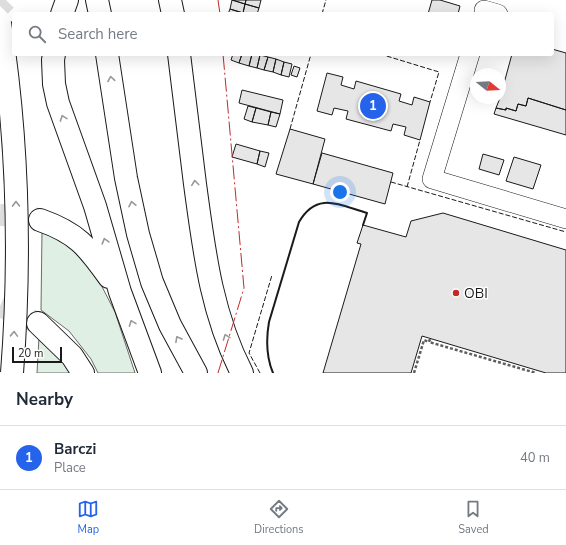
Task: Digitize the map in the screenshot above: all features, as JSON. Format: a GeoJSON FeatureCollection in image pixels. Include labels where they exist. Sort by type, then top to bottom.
{"type":"FeatureCollection","features":[{"type":"Feature","properties":{"kind":"highway"},"geometry":{"type":"LineString","coordinates":[[63,12],[67,0]]}},
{"type":"Feature","properties":{"kind":"highway"},"geometry":{"type":"LineString","coordinates":[[97,0],[100,12]]}},
{"type":"Feature","properties":{"kind":"highway"},"geometry":{"type":"LineString","coordinates":[[170,0],[173,12]]}},
{"type":"Feature","properties":{"kind":"highway"},"geometry":{"type":"LineString","coordinates":[[0,23],[10,106],[16,183],[17,267],[12,373]]}},
{"type":"Feature","properties":{"kind":"highway"},"geometry":{"type":"LineString","coordinates":[[54,56],[54,84],[58,103],[95,206],[120,292],[150,373]]}},
{"type":"Feature","properties":{"kind":"highway"},"geometry":{"type":"LineString","coordinates":[[106,56],[126,178],[138,234],[152,282],[170,325],[196,373]]}},
{"type":"Feature","properties":{"kind":"highway"},"geometry":{"type":"LineString","coordinates":[[179,56],[200,221],[209,278],[220,322],[231,352],[242,373]]}},
{"type":"Feature","properties":{"kind":"highway"},"geometry":{"type":"LineString","coordinates":[[40,220],[56,225],[77,238],[92,252],[120,292]]}},
{"type":"Feature","properties":{"kind":"highway"},"geometry":{"type":"LineString","coordinates":[[38,323],[72,356],[83,373]]}},
{"type":"Feature","properties":{"kind":"lane"},"geometry":{"type":"LineString","coordinates":[[469,56],[432,178],[566,219]]}},
{"type":"Feature","properties":{"kind":"path"},"geometry":{"type":"LineString","coordinates":[[414,373],[424,340],[430,340],[536,373]]}},
{"type":"Feature","properties":{"kind":"green space"},"geometry":{"type":"Polygon","coordinates":[[[42,231],[69,246],[97,277],[115,312],[135,373],[98,373],[91,359],[69,331],[41,310],[42,231]]]}},
{"type":"Feature","properties":{"kind":"green space"},"geometry":{"type":"Polygon","coordinates":[[[39,337],[58,354],[71,373],[37,373],[39,337]]]}},
{"type":"Feature","properties":{"kind":"building"},"geometry":{"type":"Polygon","coordinates":[[[232,0],[245,4],[243,12],[230,9],[232,0]]]}},
{"type":"Feature","properties":{"kind":"building"},"geometry":{"type":"Polygon","coordinates":[[[232,0],[246,0],[245,4],[232,0]]]}},
{"type":"Feature","properties":{"kind":"building"},"geometry":{"type":"Polygon","coordinates":[[[246,0],[261,0],[259,8],[245,4],[246,0]]]}},
{"type":"Feature","properties":{"kind":"building"},"geometry":{"type":"Polygon","coordinates":[[[432,0],[440,0],[460,6],[458,12],[429,12],[432,0]]]}},
{"type":"Feature","properties":{"kind":"building"},"geometry":{"type":"Polygon","coordinates":[[[245,4],[259,8],[258,12],[243,12],[245,4]]]}},
{"type":"Feature","properties":{"kind":"building"},"geometry":{"type":"Polygon","coordinates":[[[230,9],[240,12],[229,12],[230,9]]]}},
{"type":"Feature","properties":{"kind":"building"},"geometry":{"type":"Polygon","coordinates":[[[554,50],[566,53],[566,110],[528,98],[526,106],[518,104],[516,111],[506,108],[506,110],[496,108],[498,104],[506,104],[506,76],[511,56],[554,56],[554,50]]]}},
{"type":"Feature","properties":{"kind":"building"},"geometry":{"type":"Polygon","coordinates":[[[232,56],[241,56],[239,63],[231,60],[232,56]]]}},
{"type":"Feature","properties":{"kind":"building"},"geometry":{"type":"Polygon","coordinates":[[[241,56],[252,56],[249,66],[239,63],[241,56]]]}},
{"type":"Feature","properties":{"kind":"building"},"geometry":{"type":"Polygon","coordinates":[[[252,56],[260,56],[257,68],[249,66],[252,56]]]}},
{"type":"Feature","properties":{"kind":"building"},"geometry":{"type":"Polygon","coordinates":[[[260,56],[268,57],[264,70],[257,68],[260,56]]]}},
{"type":"Feature","properties":{"kind":"building"},"geometry":{"type":"Polygon","coordinates":[[[268,57],[276,59],[273,72],[264,70],[268,57]]]}},
{"type":"Feature","properties":{"kind":"building"},"geometry":{"type":"Polygon","coordinates":[[[276,59],[284,62],[281,75],[273,72],[276,59]]]}},
{"type":"Feature","properties":{"kind":"building"},"geometry":{"type":"Polygon","coordinates":[[[284,62],[292,64],[289,77],[281,75],[284,62]]]}},
{"type":"Feature","properties":{"kind":"building"},"geometry":{"type":"Polygon","coordinates":[[[294,66],[300,68],[297,77],[291,75],[294,66]]]}},
{"type":"Feature","properties":{"kind":"building"},"geometry":{"type":"Polygon","coordinates":[[[327,73],[343,77],[341,85],[354,89],[356,81],[401,94],[399,101],[412,105],[414,97],[430,102],[420,140],[404,135],[406,127],[393,124],[391,131],[346,119],[348,111],[334,108],[332,115],[317,111],[327,73]]]}},
{"type":"Feature","properties":{"kind":"building"},"geometry":{"type":"Polygon","coordinates":[[[242,90],[283,100],[280,114],[239,103],[242,90]]]}},
{"type":"Feature","properties":{"kind":"building"},"geometry":{"type":"Polygon","coordinates":[[[528,98],[566,110],[566,135],[494,114],[496,108],[506,110],[506,108],[516,111],[518,104],[526,106],[528,98]]]}},
{"type":"Feature","properties":{"kind":"building"},"geometry":{"type":"Polygon","coordinates":[[[248,106],[256,108],[252,122],[244,119],[248,106]]]}},
{"type":"Feature","properties":{"kind":"building"},"geometry":{"type":"Polygon","coordinates":[[[256,108],[271,112],[268,125],[252,122],[256,108]]]}},
{"type":"Feature","properties":{"kind":"building"},"geometry":{"type":"Polygon","coordinates":[[[271,112],[280,114],[276,127],[268,125],[271,112]]]}},
{"type":"Feature","properties":{"kind":"building"},"geometry":{"type":"Polygon","coordinates":[[[290,129],[325,139],[313,184],[276,174],[290,129]]]}},
{"type":"Feature","properties":{"kind":"building"},"geometry":{"type":"Polygon","coordinates":[[[236,144],[260,151],[257,164],[232,157],[236,144]]]}},
{"type":"Feature","properties":{"kind":"building"},"geometry":{"type":"Polygon","coordinates":[[[260,151],[269,153],[265,167],[257,164],[260,151]]]}},
{"type":"Feature","properties":{"kind":"building"},"geometry":{"type":"Polygon","coordinates":[[[322,153],[393,173],[385,204],[313,184],[322,153]]]}},
{"type":"Feature","properties":{"kind":"building"},"geometry":{"type":"Polygon","coordinates":[[[483,154],[504,160],[499,175],[479,169],[483,154]]]}},
{"type":"Feature","properties":{"kind":"building"},"geometry":{"type":"Polygon","coordinates":[[[514,157],[541,165],[533,189],[506,181],[514,157]]]}},
{"type":"Feature","properties":{"kind":"building","name":"OBI"},"geometry":{"type":"Polygon","coordinates":[[[443,213],[566,250],[566,373],[546,373],[422,336],[411,373],[323,373],[361,244],[357,243],[363,225],[406,237],[411,221],[443,213]]]}},
{"type":"Feature","properties":{"kind":"tunnel"},"geometry":{"type":"LineString","coordinates":[[0,6],[6,0]]}},
{"type":"Feature","properties":{"kind":"tunnel"},"geometry":{"type":"LineString","coordinates":[[0,215],[27,216],[40,220]]}},
{"type":"Feature","properties":{"kind":"tunnel"},"geometry":{"type":"LineString","coordinates":[[0,306],[38,323]]}},
{"type":"Feature","properties":{"kind":"fence"},"geometry":{"type":"LineString","coordinates":[[323,12],[326,0]]}},
{"type":"Feature","properties":{"kind":"fence"},"geometry":{"type":"LineString","coordinates":[[290,129],[310,56]]}},
{"type":"Feature","properties":{"kind":"fence"},"geometry":{"type":"LineString","coordinates":[[387,56],[439,72],[430,102]]}},
{"type":"Feature","properties":{"kind":"fence"},"geometry":{"type":"LineString","coordinates":[[407,187],[420,140]]}},
{"type":"Feature","properties":{"kind":"fence"},"geometry":{"type":"LineString","coordinates":[[391,182],[566,232]]}},
{"type":"Feature","properties":{"kind":"fence"},"geometry":{"type":"LineString","coordinates":[[260,373],[249,353],[272,275]]}},
{"type":"Feature","properties":{"kind":"wall"},"geometry":{"type":"LineString","coordinates":[[273,373],[267,348],[269,322],[299,222],[306,212],[313,206],[321,203],[329,203],[338,204],[367,213],[363,225]]}},
{"type":"Feature","properties":{"kind":"power"},"geometry":{"type":"LineString","coordinates":[[218,0],[220,12]]}},
{"type":"Feature","properties":{"kind":"power"},"geometry":{"type":"LineString","coordinates":[[218,373],[244,288],[223,56]]}},
{"type":"Feature","properties":{"kind":"place","name":"Barczi"},"geometry":{"type":"Point","coordinates":[373,106]}},
{"type":"Feature","properties":{"kind":"place","name":"OBI"},"geometry":{"type":"Point","coordinates":[456,293]}}]}
